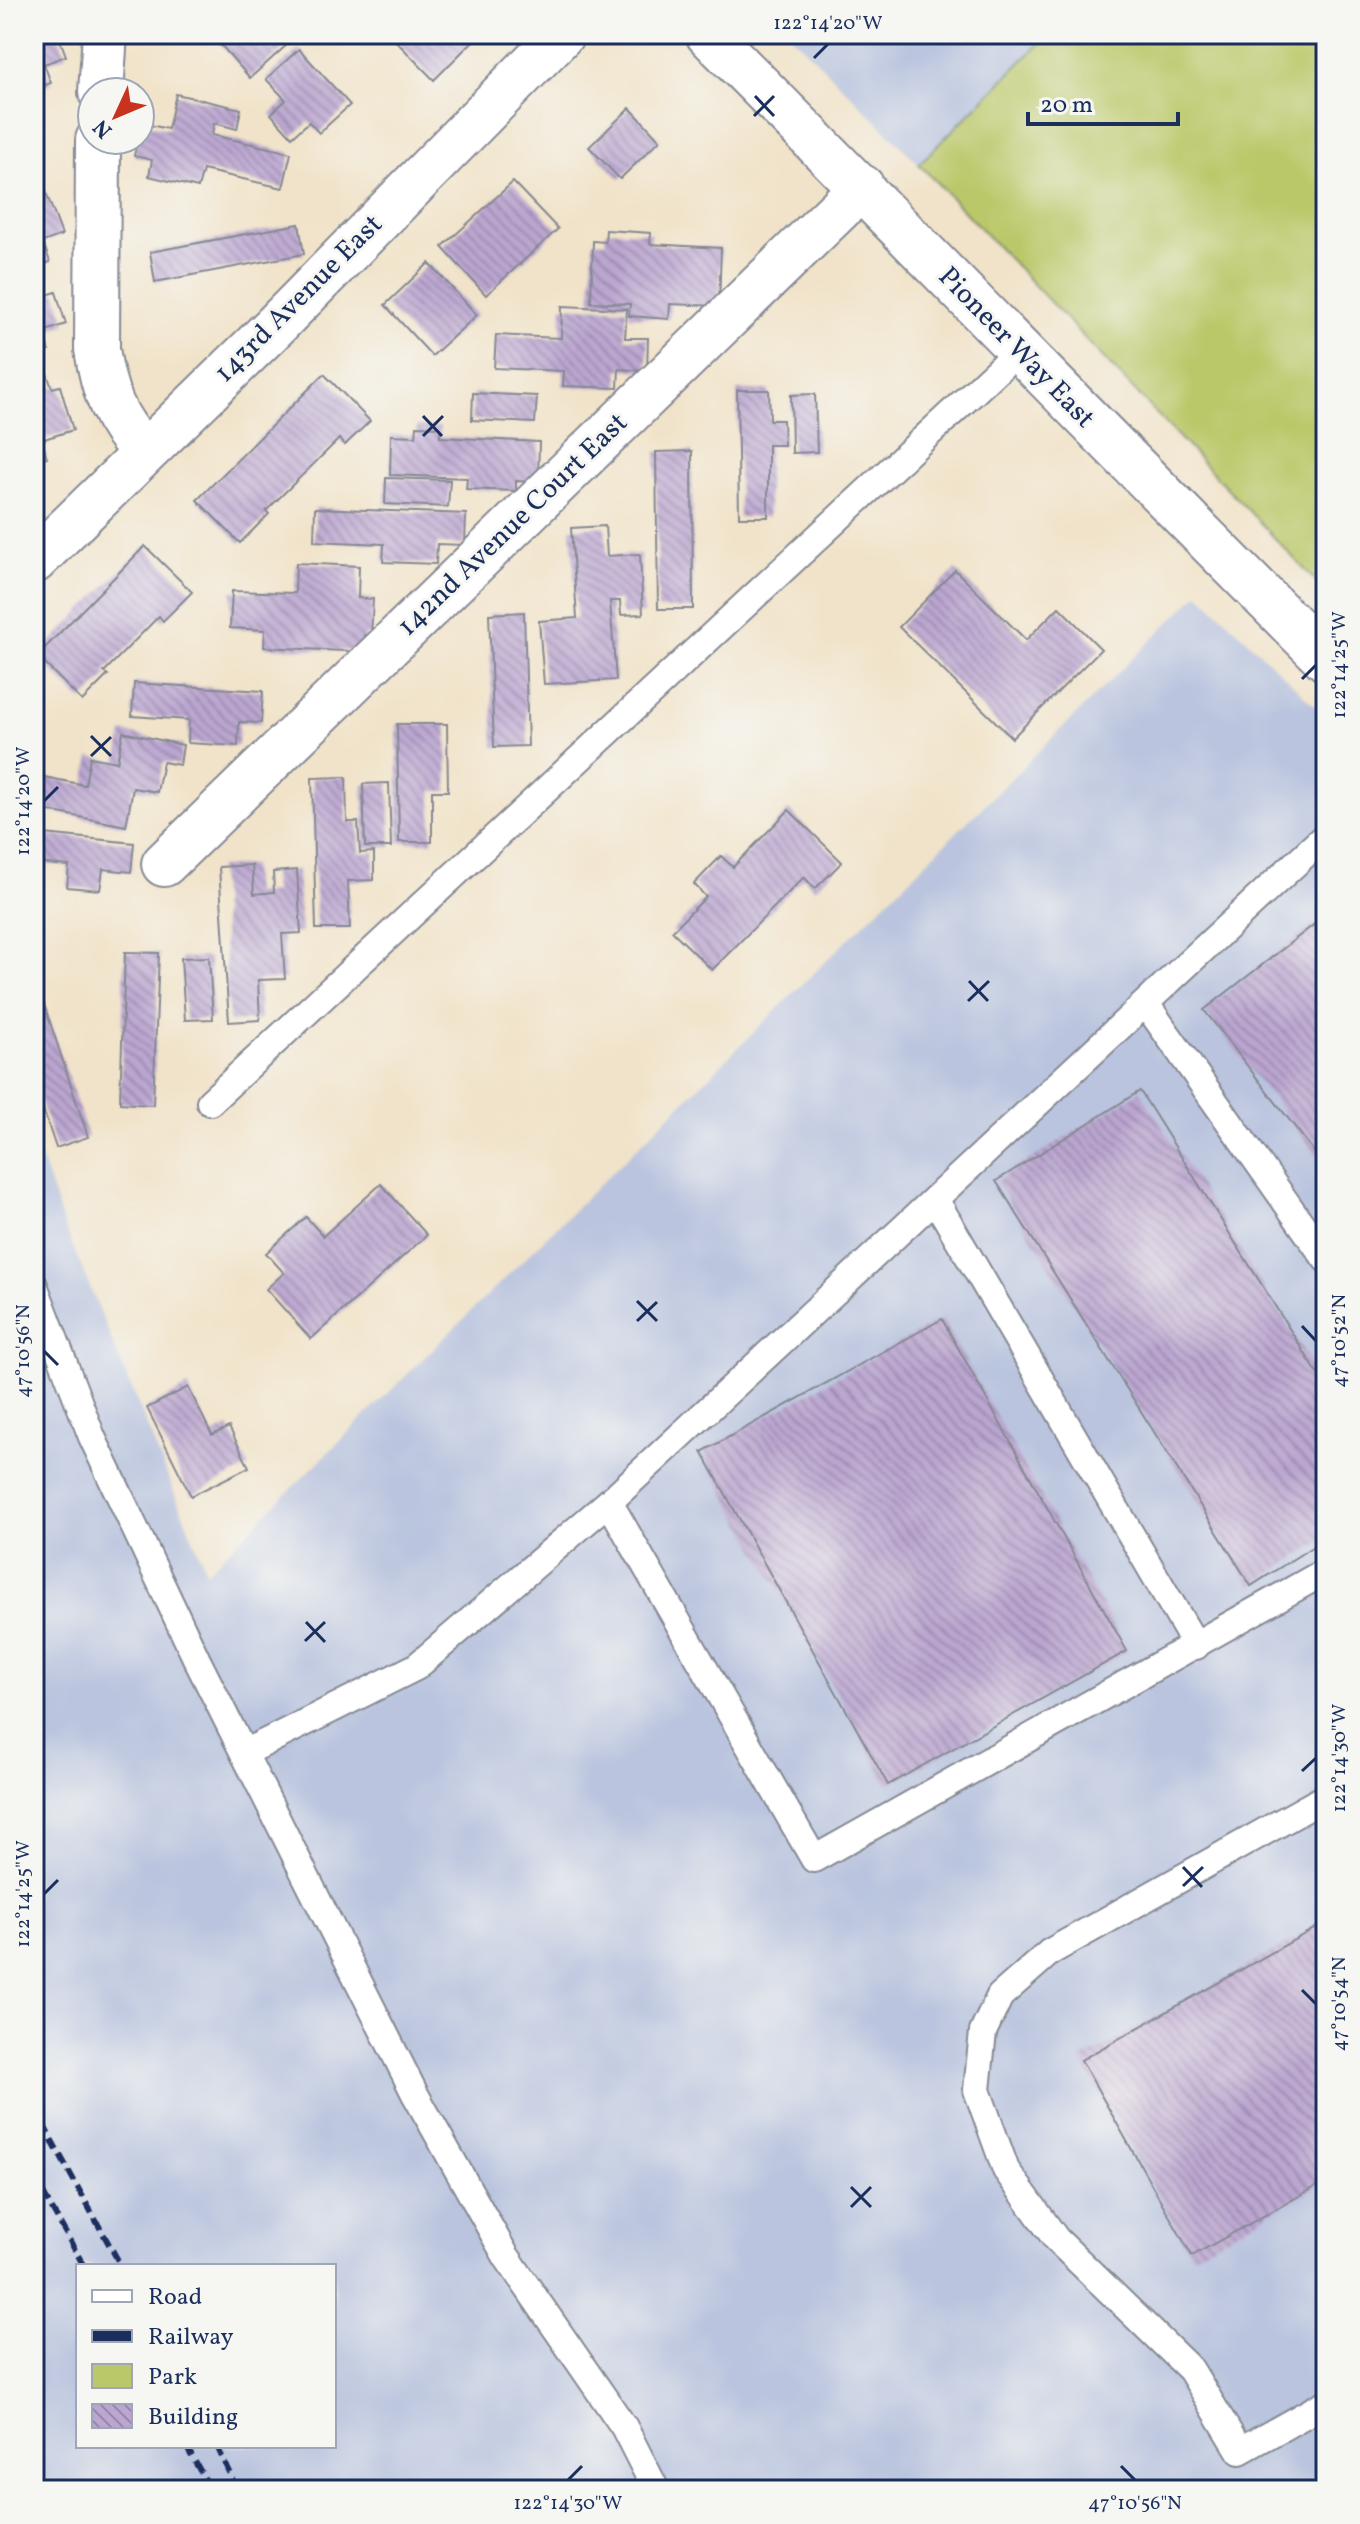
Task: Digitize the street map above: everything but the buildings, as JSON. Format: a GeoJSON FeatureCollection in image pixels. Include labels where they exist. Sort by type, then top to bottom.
{"type":"FeatureCollection","features":[{"type":"Feature","properties":{"kind":"street"},"geometry":{"type":"LineString","coordinates":[[102,76],[105,34]]}},
{"type":"Feature","properties":{"kind":"street","name":"143rd Avenue East"},"geometry":{"type":"LineString","coordinates":[[34,561],[273,328],[562,34]]}},
{"type":"Feature","properties":{"kind":"street","name":"Pioneer Way East"},"geometry":{"type":"LineString","coordinates":[[717,37],[1017,352],[1326,659]]}},
{"type":"Feature","properties":{"kind":"street"},"geometry":{"type":"LineString","coordinates":[[98,156],[94,297],[102,382],[123,430],[144,451]]}},
{"type":"Feature","properties":{"kind":"street","name":"142nd Avenue Court East"},"geometry":{"type":"LineString","coordinates":[[164,864],[862,187]]}},
{"type":"Feature","properties":{"kind":"lane"},"geometry":{"type":"LineString","coordinates":[[210,1102],[1017,352]]}},
{"type":"Feature","properties":{"kind":"lane"},"geometry":{"type":"LineString","coordinates":[[244,1753],[416,1667],[609,1502],[1323,844]]}},
{"type":"Feature","properties":{"kind":"lane"},"geometry":{"type":"LineString","coordinates":[[1146,1004],[1326,1259]]}},
{"type":"Feature","properties":{"kind":"lane"},"geometry":{"type":"LineString","coordinates":[[935,1199],[1196,1646]]}},
{"type":"Feature","properties":{"kind":"lane"},"geometry":{"type":"LineString","coordinates":[[34,1285],[92,1437],[244,1753],[415,2094],[506,2256],[624,2427],[656,2490]]}},
{"type":"Feature","properties":{"kind":"lane"},"geometry":{"type":"LineString","coordinates":[[609,1502],[814,1859],[1326,1571]]}},
{"type":"Feature","properties":{"kind":"lane"},"geometry":{"type":"LineString","coordinates":[[1326,1797],[1050,1952],[1000,1996],[983,2032],[977,2090],[1006,2170],[1056,2239],[1191,2370],[1240,2451],[1326,2403]]}},
{"type":"Feature","properties":{"kind":"shaded area"},"geometry":{"type":"Polygon","coordinates":[[[790,34],[1049,34],[919,164],[790,34]]]}},
{"type":"Feature","properties":{"kind":"shaded area"},"geometry":{"type":"Polygon","coordinates":[[[1199,593],[1326,717],[1326,2490],[37,2490],[34,1138],[62,1220],[207,1572],[1199,593]]]}},
{"type":"Feature","properties":{"kind":"green space"},"geometry":{"type":"Polygon","coordinates":[[[1049,34],[1326,34],[1326,592],[919,164],[1049,34]]]}},
{"type":"Feature","properties":{"kind":"railway"},"geometry":{"type":"LineString","coordinates":[[34,2108],[120,2264]]}},
{"type":"Feature","properties":{"kind":"railway"},"geometry":{"type":"LineString","coordinates":[[34,2177],[83,2264]]}},
{"type":"Feature","properties":{"kind":"railway"},"geometry":{"type":"LineString","coordinates":[[187,2448],[211,2490]]}},
{"type":"Feature","properties":{"kind":"railway"},"geometry":{"type":"LineString","coordinates":[[218,2448],[237,2490]]}}]}
